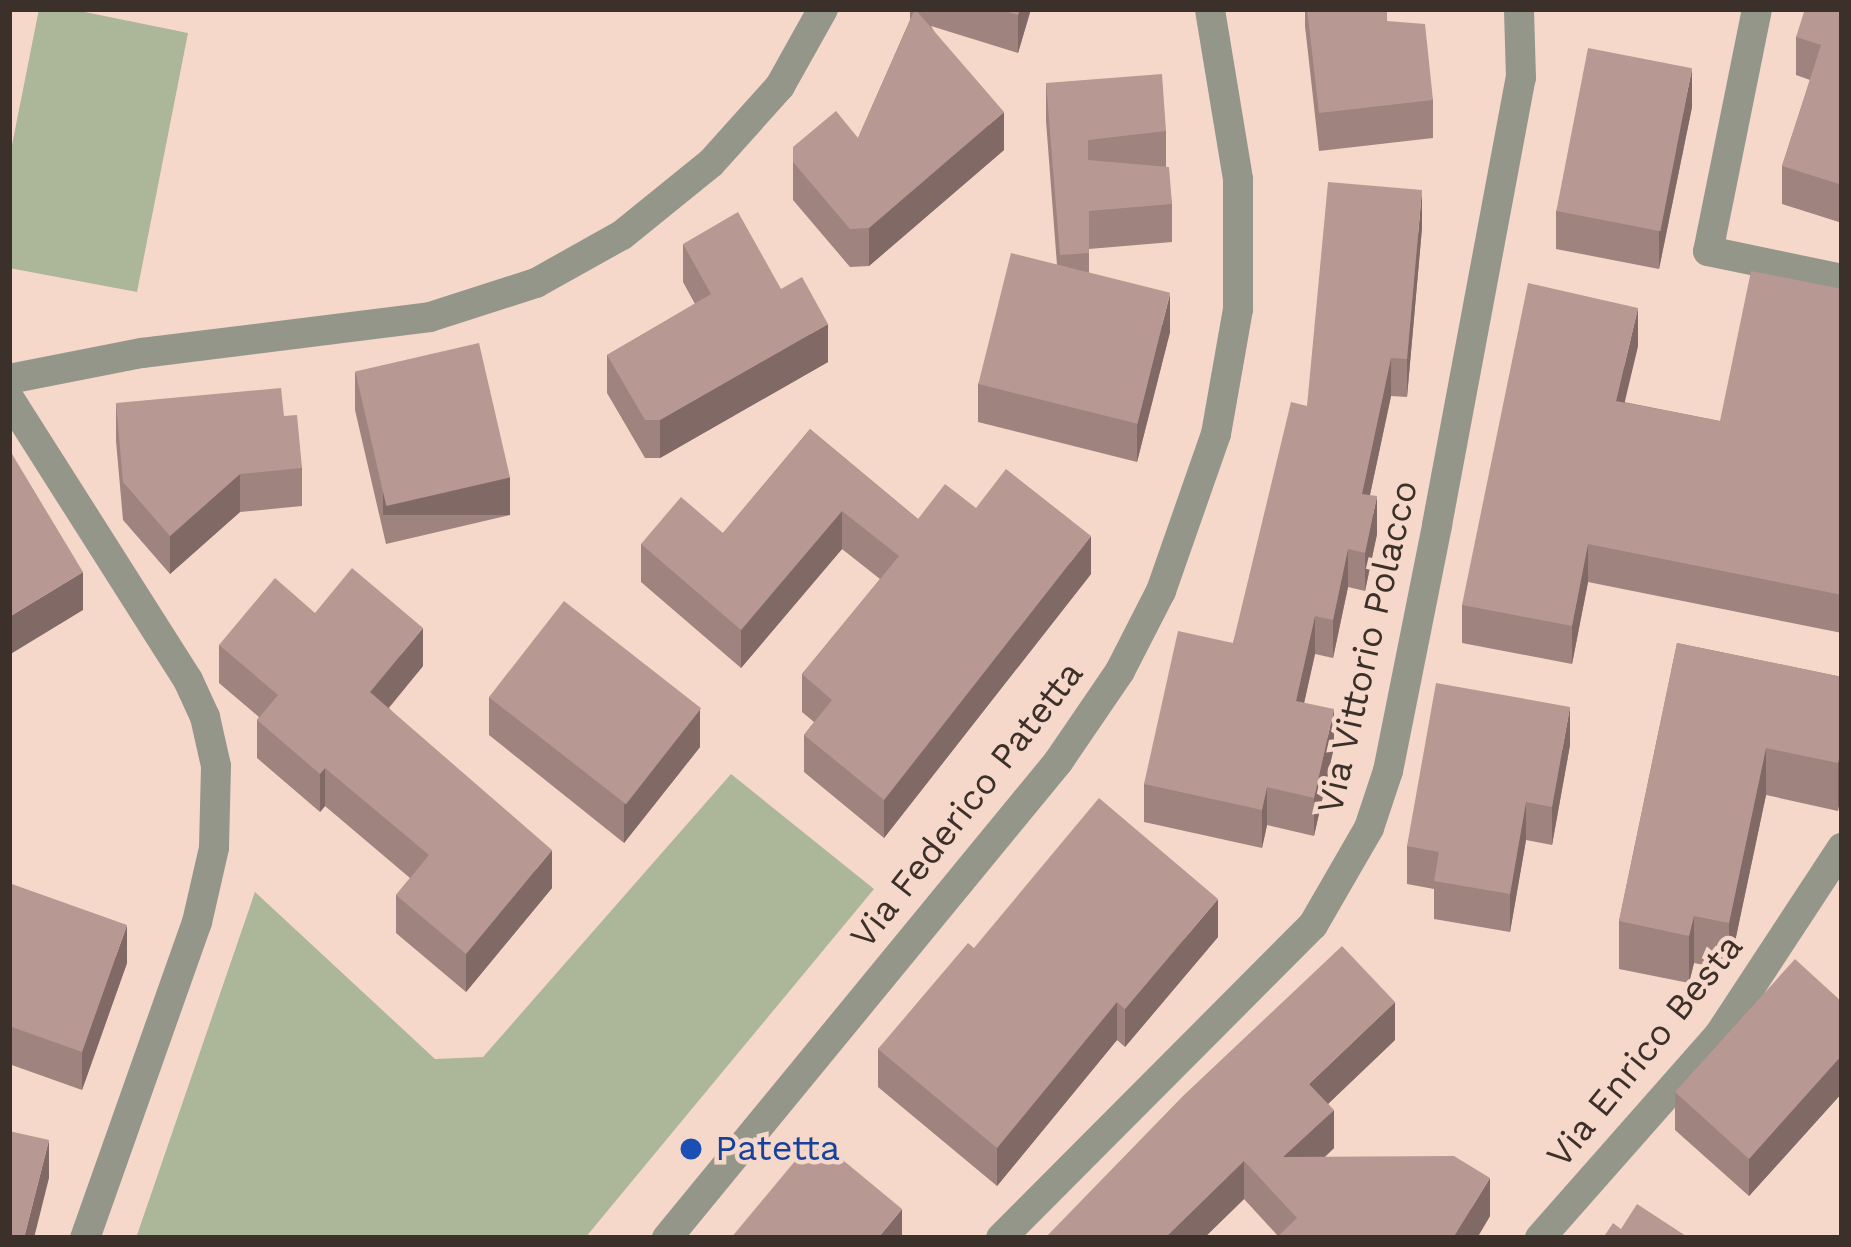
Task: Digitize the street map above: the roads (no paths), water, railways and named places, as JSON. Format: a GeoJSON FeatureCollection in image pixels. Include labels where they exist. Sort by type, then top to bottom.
{"type":"FeatureCollection","features":[{"type":"Feature","properties":{"kind":"street"},"geometry":{"type":"LineString","coordinates":[[9,379],[142,353],[412,320],[536,283],[622,235],[711,163],[780,86],[823,9]]}},
{"type":"Feature","properties":{"kind":"street","name":"Via Federico Patetta"},"geometry":{"type":"LineString","coordinates":[[667,1238],[1058,762],[1120,671],[1162,591],[1216,434],[1238,309],[1238,179],[1210,9]]}},
{"type":"Feature","properties":{"kind":"street","name":"Via Vittorio Polacco"},"geometry":{"type":"LineString","coordinates":[[1001,1238],[1312,925],[1369,828],[1406,682],[1521,78],[1519,9]]}},
{"type":"Feature","properties":{"kind":"street"},"geometry":{"type":"LineString","coordinates":[[1757,9],[1708,250],[1842,279]]}},
{"type":"Feature","properties":{"kind":"street"},"geometry":{"type":"LineString","coordinates":[[9,398],[188,680],[206,717],[217,766],[208,881],[85,1238]]}},
{"type":"Feature","properties":{"kind":"street","name":"Via Enrico Besta"},"geometry":{"type":"LineString","coordinates":[[1540,1238],[1719,1035],[1842,848]]}},
{"type":"Feature","properties":{"kind":"place","name":"Patetta"},"geometry":{"type":"Point","coordinates":[691,1149]}}]}
